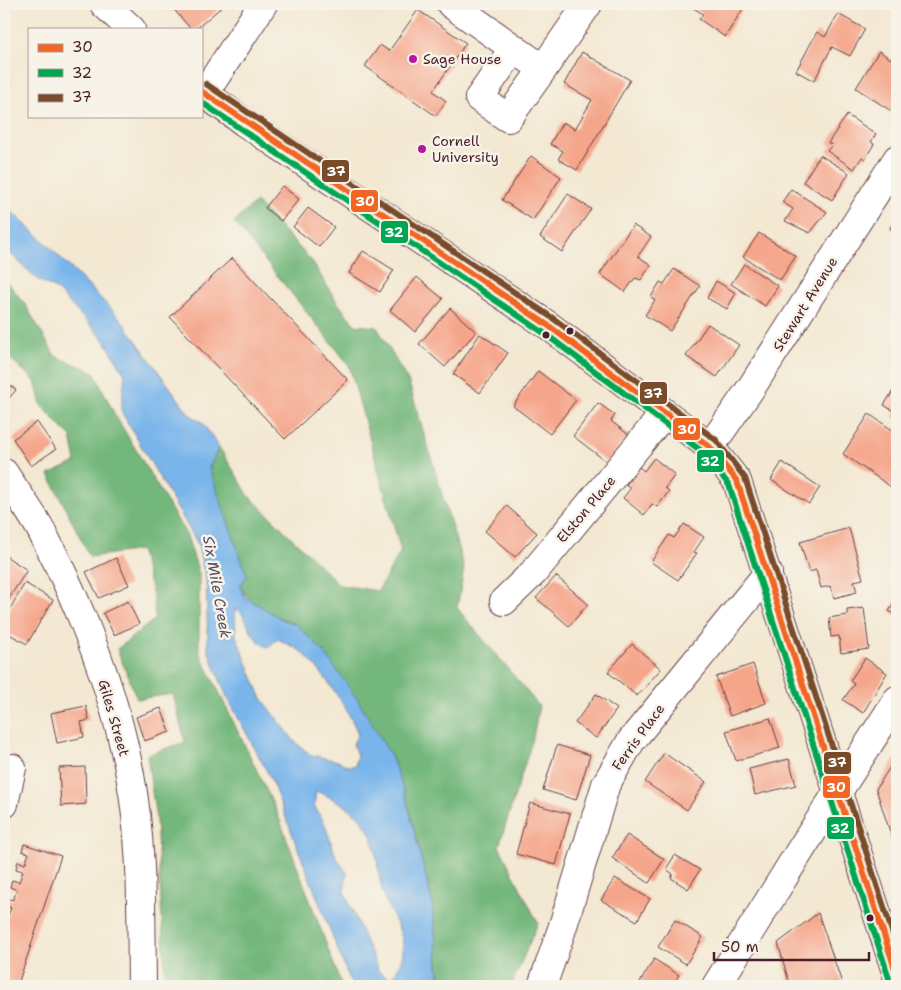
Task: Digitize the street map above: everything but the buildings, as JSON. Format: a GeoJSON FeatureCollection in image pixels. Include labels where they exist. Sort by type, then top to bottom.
{"type":"FeatureCollection","features":[{"type":"Feature","properties":{"kind":"main road"},"geometry":{"type":"LineString","coordinates":[[104,4],[130,28]]}},
{"type":"Feature","properties":{"kind":"main road"},"geometry":{"type":"LineString","coordinates":[[263,4],[203,92],[548,326],[710,447],[738,481],[897,975]]}},
{"type":"Feature","properties":{"kind":"main road"},"geometry":{"type":"LineString","coordinates":[[451,4],[543,68]]}},
{"type":"Feature","properties":{"kind":"main road"},"geometry":{"type":"LineString","coordinates":[[514,48],[479,98],[508,118],[588,4]]}},
{"type":"Feature","properties":{"kind":"main road","name":"Stewart Avenue"},"geometry":{"type":"LineString","coordinates":[[710,447],[751,388],[897,159]]}},
{"type":"Feature","properties":{"kind":"main road","name":"Elston Place"},"geometry":{"type":"LineString","coordinates":[[504,601],[533,572],[664,414]]}},
{"type":"Feature","properties":{"kind":"main road","name":"Giles Street"},"geometry":{"type":"LineString","coordinates":[[4,473],[40,528],[71,592],[117,721],[130,775],[137,834],[142,986]]}},
{"type":"Feature","properties":{"kind":"main road","name":"Ferris Place"},"geometry":{"type":"LineString","coordinates":[[542,986],[606,784],[614,769],[631,741],[768,573]]}},
{"type":"Feature","properties":{"kind":"main road"},"geometry":{"type":"LineString","coordinates":[[716,986],[897,700]]}},
{"type":"Feature","properties":{"kind":"main road"},"geometry":{"type":"LineString","coordinates":[[4,804],[12,768]]}},
{"type":"Feature","properties":{"kind":"green space"},"geometry":{"type":"Polygon","coordinates":[[[256,202],[311,260],[337,302],[355,325],[377,327],[409,383],[464,568],[457,608],[539,706],[533,738],[499,846],[538,923],[511,986],[437,986],[439,976],[432,902],[406,797],[391,756],[296,624],[264,610],[244,593],[240,586],[246,576],[209,468],[219,447],[249,496],[340,585],[378,591],[401,551],[349,365],[234,222],[256,202]]]}},
{"type":"Feature","properties":{"kind":"green space"},"geometry":{"type":"Polygon","coordinates":[[[4,278],[25,304],[55,356],[94,372],[114,413],[187,536],[199,574],[199,651],[276,810],[342,986],[166,986],[156,819],[147,755],[185,742],[173,694],[137,699],[117,649],[155,619],[153,595],[140,550],[90,557],[49,475],[76,462],[71,437],[41,405],[35,381],[4,353],[4,278]]]}},
{"type":"Feature","properties":{"kind":"water","name":"Six Mile Creek"},"geometry":{"type":"Polygon","coordinates":[[[4,205],[48,245],[119,317],[190,415],[202,422],[219,447],[209,468],[247,576],[240,586],[245,597],[283,620],[296,624],[324,652],[358,700],[391,756],[406,797],[432,902],[439,976],[437,986],[352,986],[270,777],[227,697],[208,650],[206,578],[198,544],[121,411],[125,374],[105,341],[56,289],[38,280],[4,247],[4,205]],[[235,608],[236,636],[261,697],[295,742],[311,755],[338,761],[348,766],[355,766],[357,755],[353,744],[358,734],[348,713],[316,666],[299,650],[278,639],[268,647],[261,643],[252,633],[244,616],[235,608]],[[316,791],[314,806],[324,822],[336,857],[347,873],[344,891],[379,972],[391,979],[400,962],[403,943],[399,928],[385,900],[375,848],[369,831],[364,823],[348,808],[316,791]]]}},
{"type":"Feature","properties":{"kind":"transit line","name":"37"},"geometry":{"type":"LineString","coordinates":[[206,84],[554,319],[716,440],[745,478],[897,947]]}},
{"type":"Feature","properties":{"kind":"transit line","name":"30"},"geometry":{"type":"LineString","coordinates":[[202,92],[549,326],[710,447],[737,481],[897,975]]}},
{"type":"Feature","properties":{"kind":"transit line","name":"32"},"geometry":{"type":"LineString","coordinates":[[202,103],[544,333],[704,453],[729,485],[889,978]]}},
{"type":"Feature","properties":{"kind":"place","name":"Sage House"},"geometry":{"type":"Point","coordinates":[413,59]}},
{"type":"Feature","properties":{"kind":"place","name":"Cornell University"},"geometry":{"type":"Point","coordinates":[422,149]}}]}
